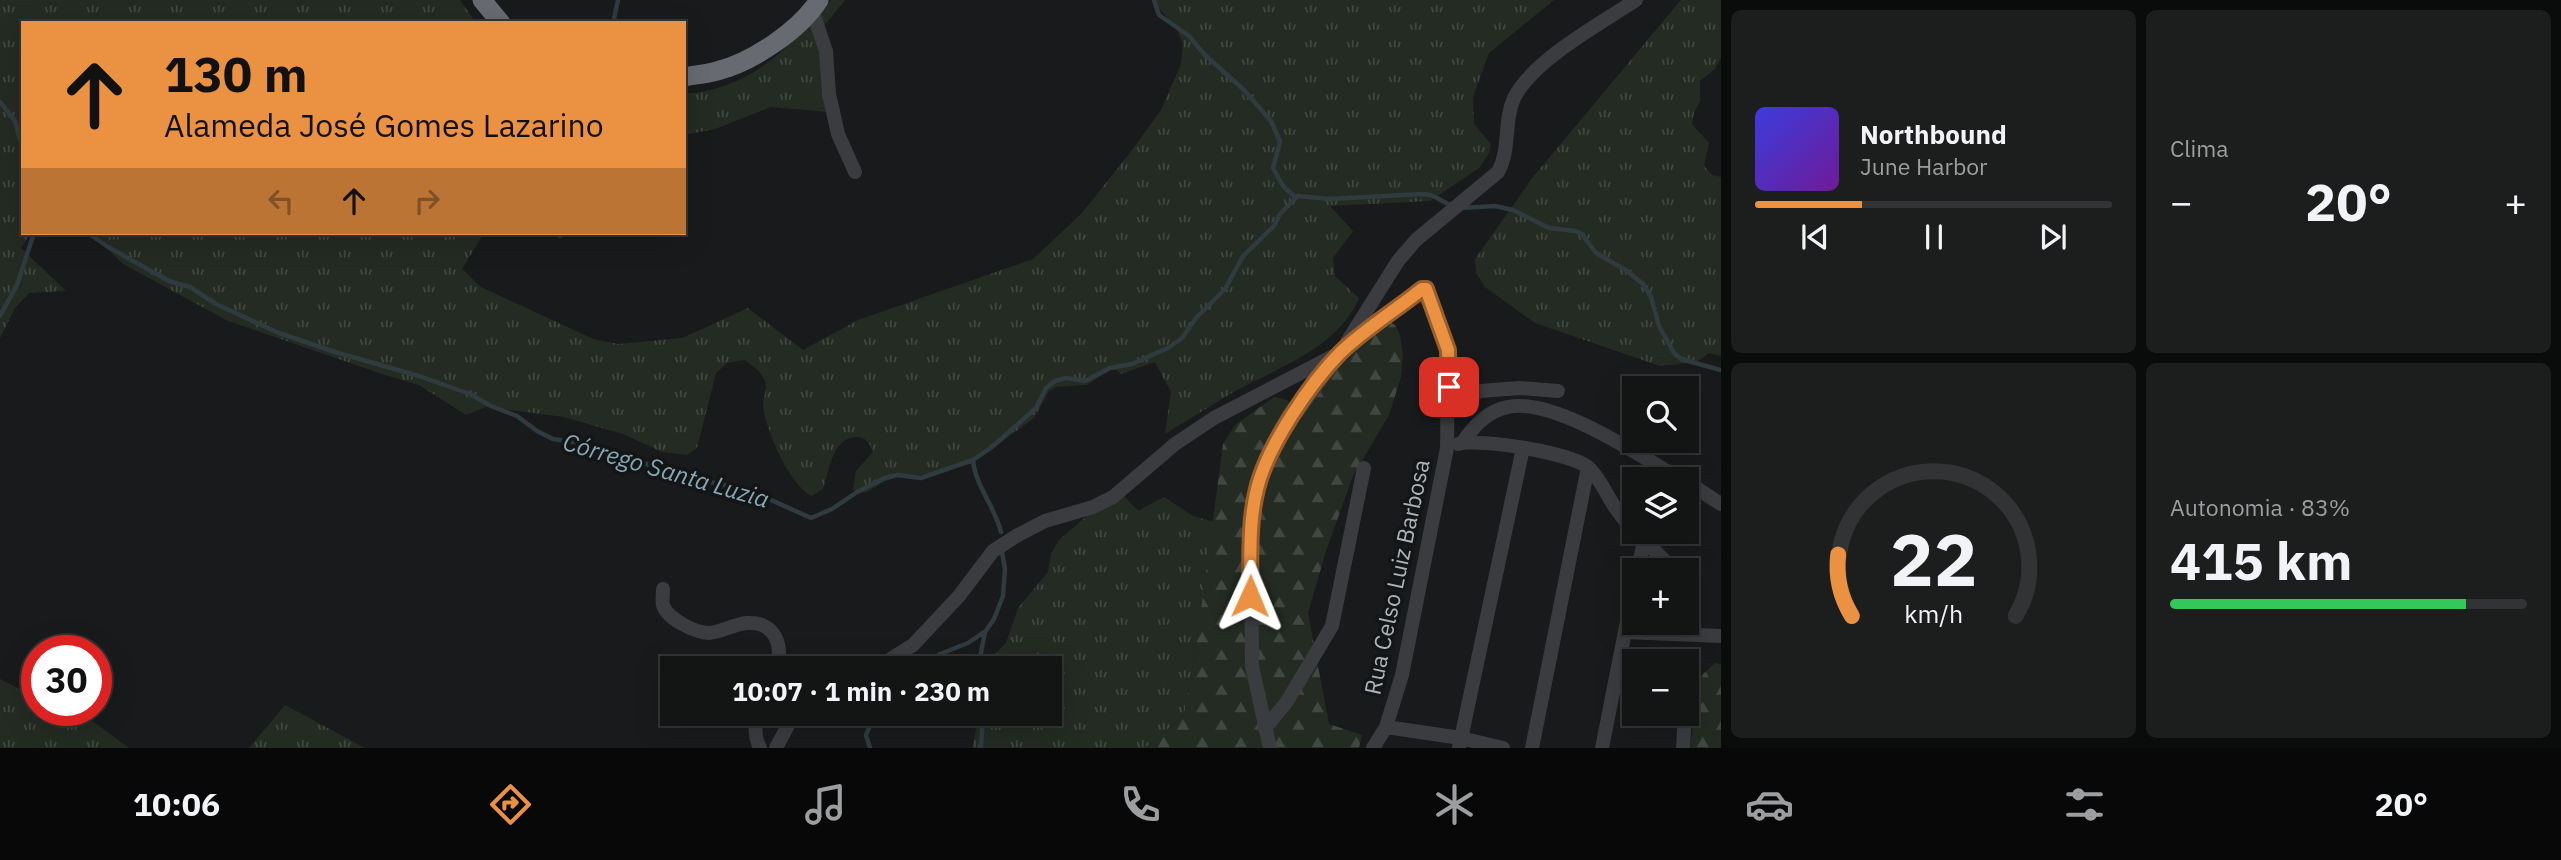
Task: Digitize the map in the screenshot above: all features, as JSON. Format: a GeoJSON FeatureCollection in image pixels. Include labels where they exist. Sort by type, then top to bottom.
{"type":"FeatureCollection","features":[{"type":"Feature","properties":{"kind":"highway"},"geometry":{"type":"LineString","coordinates":[[482,0],[499,21]]}},
{"type":"Feature","properties":{"kind":"highway"},"geometry":{"type":"LineString","coordinates":[[686,77],[718,71],[749,57],[780,39],[816,5]]}},
{"type":"Feature","properties":{"kind":"street"},"geometry":{"type":"LineString","coordinates":[[1270,748],[1252,666],[1250,622],[1251,520],[1257,488],[1267,458],[1315,384],[1341,352],[1398,261],[1416,240],[1498,172],[1505,161],[1508,118],[1515,97],[1528,80],[1556,53],[1636,0]]}},
{"type":"Feature","properties":{"kind":"street"},"geometry":{"type":"LineString","coordinates":[[816,5],[826,51],[829,94],[838,134],[855,172]]}},
{"type":"Feature","properties":{"kind":"street","name":"Rua Celso Luiz Barbosa"},"geometry":{"type":"LineString","coordinates":[[1341,352],[1422,289],[1426,289],[1448,350],[1447,448],[1402,674],[1386,727],[1373,748]]}},
{"type":"Feature","properties":{"kind":"street"},"geometry":{"type":"LineString","coordinates":[[896,656],[913,645],[960,596],[993,551],[1009,540],[1045,521],[1093,507],[1113,497],[1164,452],[1214,418],[1341,352]]}},
{"type":"Feature","properties":{"kind":"street"},"geometry":{"type":"LineString","coordinates":[[1449,410],[1480,391],[1520,388],[1558,391]]}},
{"type":"Feature","properties":{"kind":"street"},"geometry":{"type":"LineString","coordinates":[[1462,443],[1483,418],[1510,406],[1527,406],[1544,410],[1611,437],[1661,467]]}},
{"type":"Feature","properties":{"kind":"street"},"geometry":{"type":"LineString","coordinates":[[1447,448],[1462,443],[1487,442],[1573,460],[1588,467],[1622,517]]}},
{"type":"Feature","properties":{"kind":"street"},"geometry":{"type":"LineString","coordinates":[[1460,743],[1523,448]]}},
{"type":"Feature","properties":{"kind":"street"},"geometry":{"type":"LineString","coordinates":[[1532,748],[1588,467]]}},
{"type":"Feature","properties":{"kind":"street"},"geometry":{"type":"LineString","coordinates":[[1265,728],[1286,703],[1332,626],[1364,468]]}},
{"type":"Feature","properties":{"kind":"street"},"geometry":{"type":"LineString","coordinates":[[1699,490],[1721,504]]}},
{"type":"Feature","properties":{"kind":"street"},"geometry":{"type":"LineString","coordinates":[[1648,544],[1663,558]]}},
{"type":"Feature","properties":{"kind":"street"},"geometry":{"type":"LineString","coordinates":[[663,589],[663,606],[668,614],[699,631],[710,633],[751,623],[769,630],[777,638],[781,649],[779,656]]}},
{"type":"Feature","properties":{"kind":"street"},"geometry":{"type":"LineString","coordinates":[[1699,631],[1721,636]]}},
{"type":"Feature","properties":{"kind":"street"},"geometry":{"type":"LineString","coordinates":[[1602,748],[1624,635]]}},
{"type":"Feature","properties":{"kind":"street"},"geometry":{"type":"LineString","coordinates":[[757,726],[756,736],[760,748]]}},
{"type":"Feature","properties":{"kind":"street"},"geometry":{"type":"LineString","coordinates":[[776,748],[788,726]]}},
{"type":"Feature","properties":{"kind":"street"},"geometry":{"type":"LineString","coordinates":[[1683,748],[1684,726]]}},
{"type":"Feature","properties":{"kind":"street"},"geometry":{"type":"LineString","coordinates":[[1386,727],[1422,732],[1460,743],[1503,748]]}},
{"type":"Feature","properties":{"kind":"street"},"geometry":{"type":"LineString","coordinates":[[1418,748],[1422,732]]}},
{"type":"Feature","properties":{"kind":"green space"},"geometry":{"type":"Polygon","coordinates":[[[0,0],[460,0],[475,21],[21,21],[21,235],[30,235],[21,248],[66,291],[29,293],[15,308],[0,338],[0,0]]]}},
{"type":"Feature","properties":{"kind":"green space"},"geometry":{"type":"Polygon","coordinates":[[[831,0],[845,0],[820,31],[829,112],[771,107],[715,129],[686,135],[686,94],[729,84],[749,75],[784,50],[831,0]]]}},
{"type":"Feature","properties":{"kind":"green space"},"geometry":{"type":"Polygon","coordinates":[[[1152,0],[1554,0],[1489,53],[1473,97],[1474,124],[1491,144],[1489,153],[1479,168],[1430,201],[1330,206],[1353,231],[1333,258],[1335,276],[1359,298],[1349,316],[1321,344],[1230,394],[1165,434],[1171,392],[1155,362],[1121,374],[1110,370],[1087,385],[1056,387],[1049,391],[1034,418],[978,459],[930,474],[897,477],[867,492],[856,493],[853,489],[856,471],[873,452],[864,439],[858,437],[842,442],[837,449],[823,489],[811,496],[803,490],[789,471],[768,427],[763,408],[766,388],[763,376],[745,360],[727,363],[716,373],[697,448],[687,455],[662,452],[623,434],[564,417],[486,407],[466,415],[419,385],[226,320],[123,264],[93,235],[483,235],[462,269],[481,287],[593,339],[618,344],[682,338],[748,308],[803,350],[858,320],[1033,259],[1082,213],[1161,110],[1181,64],[1183,44],[1177,29],[1152,0]]]}},
{"type":"Feature","properties":{"kind":"green space"},"geometry":{"type":"Polygon","coordinates":[[[1681,0],[1721,0],[1721,58],[1715,69],[1700,81],[1700,101],[1692,124],[1709,143],[1704,166],[1712,175],[1721,177],[1721,356],[1709,353],[1697,362],[1660,366],[1535,323],[1485,287],[1476,273],[1475,259],[1533,177],[1681,0]]]}},
{"type":"Feature","properties":{"kind":"green space"},"geometry":{"type":"Polygon","coordinates":[[[1384,318],[1395,325],[1400,335],[1403,354],[1401,377],[1389,415],[1353,476],[1326,551],[1308,613],[1329,724],[1362,735],[1359,748],[1145,748],[1184,715],[1196,647],[1223,444],[1235,425],[1274,397],[1287,400],[1293,406],[1336,368],[1352,347],[1384,318]]]}},
{"type":"Feature","properties":{"kind":"green space"},"geometry":{"type":"Polygon","coordinates":[[[1122,494],[1138,511],[1164,497],[1193,516],[1214,522],[1184,715],[1145,748],[972,748],[977,726],[1062,726],[1062,656],[995,656],[1006,643],[1018,608],[1048,572],[1051,554],[1059,540],[1088,515],[1122,494]]]}},
{"type":"Feature","properties":{"kind":"green space"},"geometry":{"type":"Polygon","coordinates":[[[1715,663],[1721,664],[1721,748],[1690,748],[1693,726],[1699,726],[1699,682],[1715,663]]]}},
{"type":"Feature","properties":{"kind":"green space"},"geometry":{"type":"Polygon","coordinates":[[[0,679],[21,690],[21,726],[99,726],[129,748],[0,748],[0,679]]]}},
{"type":"Feature","properties":{"kind":"green space"},"geometry":{"type":"Polygon","coordinates":[[[285,705],[365,748],[249,748],[285,705]]]}},
{"type":"Feature","properties":{"kind":"waterway"},"geometry":{"type":"LineString","coordinates":[[613,21],[618,0]]}},
{"type":"Feature","properties":{"kind":"waterway"},"geometry":{"type":"LineString","coordinates":[[1154,0],[1159,15],[1189,36],[1271,121],[1280,142],[1273,168],[1283,186],[1296,198]]}},
{"type":"Feature","properties":{"kind":"waterway"},"geometry":{"type":"LineString","coordinates":[[0,102],[15,121],[21,144]]}},
{"type":"Feature","properties":{"kind":"waterway","name":"Córrego Santa Luzia"},"geometry":{"type":"LineString","coordinates":[[91,235],[169,281],[190,287],[216,304],[279,333],[470,394],[517,416],[553,439],[585,444],[683,476],[751,491],[811,518],[885,478],[897,475],[921,478],[973,460],[1036,408],[1046,388],[1055,381],[1066,378],[1085,381],[1110,368],[1132,364],[1168,348],[1182,338],[1196,318],[1225,289],[1243,256],[1274,226],[1280,214],[1298,196],[1329,199],[1422,194],[1431,195],[1452,206]]}},
{"type":"Feature","properties":{"kind":"waterway","name":"Córrego Santa Luzia"},"geometry":{"type":"LineString","coordinates":[[1461,208],[1495,206],[1513,210],[1549,228],[1582,234],[1596,253],[1643,284],[1651,297],[1659,326],[1674,353],[1681,359],[1721,370]]}},
{"type":"Feature","properties":{"kind":"waterway"},"geometry":{"type":"LineString","coordinates":[[0,316],[17,285],[33,235]]}},
{"type":"Feature","properties":{"kind":"waterway"},"geometry":{"type":"LineString","coordinates":[[973,460],[977,478],[1001,532]]}},
{"type":"Feature","properties":{"kind":"waterway"},"geometry":{"type":"LineString","coordinates":[[980,656],[985,632],[994,619],[1003,596],[1005,569],[1002,552]]}},
{"type":"Feature","properties":{"kind":"waterway"},"geometry":{"type":"LineString","coordinates":[[937,656],[968,643],[984,632]]}},
{"type":"Feature","properties":{"kind":"waterway"},"geometry":{"type":"LineString","coordinates":[[870,726],[866,735],[870,748]]}},
{"type":"Feature","properties":{"kind":"waterway"},"geometry":{"type":"LineString","coordinates":[[981,748],[982,726]]}},
{"type":"Feature","properties":{"kind":"route"},"geometry":{"type":"LineString","coordinates":[[1250,596],[1251,520],[1257,488],[1267,458],[1301,404],[1341,352],[1422,289],[1426,289],[1448,350],[1449,387]]}}]}
